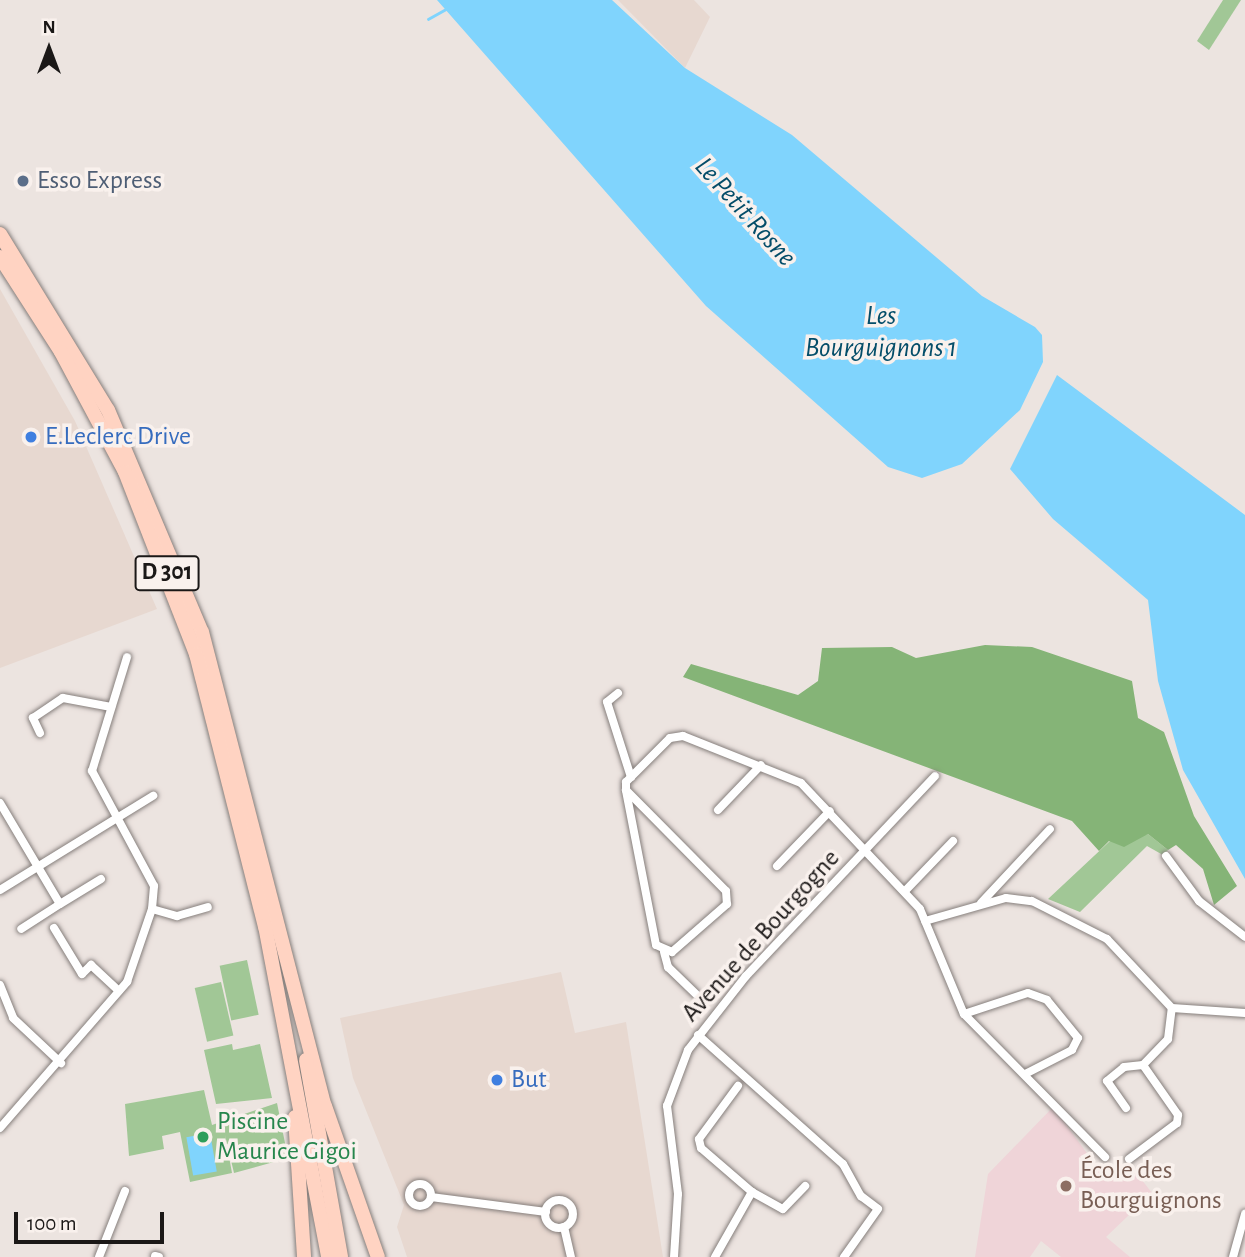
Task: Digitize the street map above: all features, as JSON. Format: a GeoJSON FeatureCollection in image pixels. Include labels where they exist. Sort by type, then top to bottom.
{"type":"FeatureCollection","features":[{"type":"Feature","properties":{"kind":"highway","name":"D 301"},"geometry":{"type":"LineString","coordinates":[[0,234],[83,363],[137,469],[202,632],[244,778],[341,1257]]}},
{"type":"Feature","properties":{"kind":"highway","name":"D 301"},"geometry":{"type":"LineString","coordinates":[[1,258],[96,414],[149,527],[196,654],[265,926],[328,1257]]}},
{"type":"Feature","properties":{"kind":"highway"},"geometry":{"type":"LineString","coordinates":[[244,778],[326,1106],[378,1257]]}},
{"type":"Feature","properties":{"kind":"highway"},"geometry":{"type":"LineString","coordinates":[[265,926],[295,1117],[304,1257]]}},
{"type":"Feature","properties":{"kind":"street"},"geometry":{"type":"LineString","coordinates":[[0,1128],[61,1063],[119,991],[152,909],[154,886],[115,819],[92,771],[109,732],[111,708],[127,657]]}},
{"type":"Feature","properties":{"kind":"street"},"geometry":{"type":"LineString","coordinates":[[618,693],[607,702],[631,776]]}},
{"type":"Feature","properties":{"kind":"street"},"geometry":{"type":"LineString","coordinates":[[40,733],[33,718],[63,698],[111,708]]}},
{"type":"Feature","properties":{"kind":"street"},"geometry":{"type":"LineString","coordinates":[[696,994],[668,967],[664,952],[656,945],[626,790],[631,776],[670,738],[683,736],[801,783],[870,850],[906,890],[925,920],[964,1014],[1027,1073],[1105,1157]]}},
{"type":"Feature","properties":{"kind":"street"},"geometry":{"type":"LineString","coordinates":[[718,810],[761,765]]}},
{"type":"Feature","properties":{"kind":"street","name":"Avenue de Bourgogne"},"geometry":{"type":"LineString","coordinates":[[676,1256],[678,1194],[667,1106],[674,1074],[698,1035],[935,776]]}},
{"type":"Feature","properties":{"kind":"street"},"geometry":{"type":"LineString","coordinates":[[626,790],[726,891],[727,904],[685,946],[664,952]]}},
{"type":"Feature","properties":{"kind":"street"},"geometry":{"type":"LineString","coordinates":[[0,890],[153,796]]}},
{"type":"Feature","properties":{"kind":"street"},"geometry":{"type":"LineString","coordinates":[[0,803],[60,904]]}},
{"type":"Feature","properties":{"kind":"street"},"geometry":{"type":"LineString","coordinates":[[777,866],[830,811]]}},
{"type":"Feature","properties":{"kind":"street"},"geometry":{"type":"LineString","coordinates":[[979,905],[1050,830]]}},
{"type":"Feature","properties":{"kind":"street"},"geometry":{"type":"LineString","coordinates":[[906,890],[953,841]]}},
{"type":"Feature","properties":{"kind":"street"},"geometry":{"type":"LineString","coordinates":[[1166,856],[1199,901],[1245,937]]}},
{"type":"Feature","properties":{"kind":"street"},"geometry":{"type":"LineString","coordinates":[[21,929],[101,879]]}},
{"type":"Feature","properties":{"kind":"street"},"geometry":{"type":"LineString","coordinates":[[925,920],[979,905],[1032,901],[1084,922],[1124,954],[1172,1008],[1245,1013]]}},
{"type":"Feature","properties":{"kind":"street"},"geometry":{"type":"LineString","coordinates":[[152,909],[177,916],[208,907]]}},
{"type":"Feature","properties":{"kind":"street"},"geometry":{"type":"LineString","coordinates":[[54,928],[82,974],[91,965],[119,991]]}},
{"type":"Feature","properties":{"kind":"street"},"geometry":{"type":"LineString","coordinates":[[0,985],[13,1018],[61,1063]]}},
{"type":"Feature","properties":{"kind":"street"},"geometry":{"type":"LineString","coordinates":[[964,1014],[1028,993],[1047,1000],[1079,1038],[1072,1050],[1027,1073]]}},
{"type":"Feature","properties":{"kind":"street"},"geometry":{"type":"LineString","coordinates":[[1126,1108],[1107,1081],[1124,1067],[1143,1065],[1168,1039],[1172,1008]]}},
{"type":"Feature","properties":{"kind":"street"},"geometry":{"type":"LineString","coordinates":[[698,1035],[843,1164],[861,1196],[878,1209],[844,1257]]}},
{"type":"Feature","properties":{"kind":"street"},"geometry":{"type":"LineString","coordinates":[[1129,1160],[1177,1123],[1143,1065]]}},
{"type":"Feature","properties":{"kind":"street"},"geometry":{"type":"LineString","coordinates":[[738,1086],[699,1139],[701,1148],[752,1192],[783,1209],[805,1186]]}},
{"type":"Feature","properties":{"kind":"street"},"geometry":{"type":"LineString","coordinates":[[0,1111],[9,1119]]}},
{"type":"Feature","properties":{"kind":"street"},"geometry":{"type":"LineString","coordinates":[[99,1257],[125,1191]]}},
{"type":"Feature","properties":{"kind":"street"},"geometry":{"type":"LineString","coordinates":[[715,1257],[752,1192]]}},
{"type":"Feature","properties":{"kind":"street"},"geometry":{"type":"LineString","coordinates":[[431,1196],[546,1212]]}},
{"type":"Feature","properties":{"kind":"street"},"geometry":{"type":"LineString","coordinates":[[546,1212],[556,1201],[569,1204],[573,1216],[564,1227]]}},
{"type":"Feature","properties":{"kind":"street"},"geometry":{"type":"LineString","coordinates":[[546,1212],[548,1223],[564,1227]]}},
{"type":"Feature","properties":{"kind":"street"},"geometry":{"type":"LineString","coordinates":[[1233,1257],[1245,1214]]}},
{"type":"Feature","properties":{"kind":"street"},"geometry":{"type":"LineString","coordinates":[[564,1227],[571,1257]]}},
{"type":"Feature","properties":{"kind":"shaded area"},"geometry":{"type":"Polygon","coordinates":[[[618,0],[694,0],[710,17],[685,68],[618,0]]]}},
{"type":"Feature","properties":{"kind":"shaded area"},"geometry":{"type":"Polygon","coordinates":[[[0,289],[75,421],[157,609],[0,668],[0,289]]]}},
{"type":"Feature","properties":{"kind":"shaded area"},"geometry":{"type":"Polygon","coordinates":[[[561,972],[575,1033],[626,1022],[663,1257],[407,1257],[397,1227],[404,1205],[353,1078],[340,1018],[561,972]]]}},
{"type":"Feature","properties":{"kind":"shaded area","name":"École des Bourguignons"},"geometry":{"type":"Polygon","coordinates":[[[1053,1107],[1106,1179],[1128,1162],[1152,1193],[1106,1237],[1130,1257],[1061,1257],[1041,1241],[1030,1257],[975,1257],[988,1174],[1053,1107]]]}},
{"type":"Feature","properties":{"kind":"green space"},"geometry":{"type":"Polygon","coordinates":[[[1223,0],[1241,0],[1209,50],[1197,41],[1223,0]]]}},
{"type":"Feature","properties":{"kind":"green space"},"geometry":{"type":"Polygon","coordinates":[[[985,645],[1032,647],[1132,681],[1138,718],[1164,732],[1194,816],[1237,886],[1214,905],[1203,869],[1176,845],[1168,850],[1148,834],[1124,847],[1109,841],[1099,851],[1072,821],[683,677],[691,664],[798,695],[818,681],[822,648],[892,647],[916,658],[985,645]]]}},
{"type":"Feature","properties":{"kind":"green space"},"geometry":{"type":"Polygon","coordinates":[[[1148,834],[1168,850],[1163,855],[1147,846],[1080,912],[1048,899],[1110,841],[1148,834]]]}},
{"type":"Feature","properties":{"kind":"green space"},"geometry":{"type":"Polygon","coordinates":[[[247,960],[259,1015],[231,1021],[220,966],[247,960]]]}},
{"type":"Feature","properties":{"kind":"green space"},"geometry":{"type":"Polygon","coordinates":[[[221,982],[233,1036],[207,1042],[195,988],[221,982]]]}},
{"type":"Feature","properties":{"kind":"green space"},"geometry":{"type":"Polygon","coordinates":[[[232,1044],[233,1050],[260,1044],[272,1098],[216,1104],[204,1050],[232,1044]]]}},
{"type":"Feature","properties":{"kind":"green space","name":"Piscine Maurice Gigoi"},"geometry":{"type":"Polygon","coordinates":[[[204,1090],[212,1125],[277,1103],[288,1158],[234,1173],[225,1135],[232,1173],[190,1182],[180,1132],[162,1136],[164,1149],[129,1156],[125,1104],[204,1090]]]}},
{"type":"Feature","properties":{"kind":"water","name":"Les Bourguignons 1"},"geometry":{"type":"Polygon","coordinates":[[[437,0],[612,0],[685,68],[792,135],[982,296],[1035,327],[1042,335],[1043,362],[1020,410],[962,464],[922,478],[888,467],[706,306],[437,0]]]}},
{"type":"Feature","properties":{"kind":"water"},"geometry":{"type":"Polygon","coordinates":[[[1057,375],[1245,515],[1245,879],[1183,770],[1158,681],[1148,600],[1053,519],[1010,469],[1057,375]]]}},
{"type":"Feature","properties":{"kind":"water"},"geometry":{"type":"Polygon","coordinates":[[[210,1133],[217,1171],[193,1176],[186,1137],[210,1133]]]}},
{"type":"Feature","properties":{"kind":"waterway"},"geometry":{"type":"LineString","coordinates":[[428,19],[446,9]]}},
{"type":"Feature","properties":{"kind":"place","name":"Esso Express"},"geometry":{"type":"Point","coordinates":[23,181]}},
{"type":"Feature","properties":{"kind":"place","name":"E.Leclerc Drive"},"geometry":{"type":"Point","coordinates":[31,437]}},
{"type":"Feature","properties":{"kind":"place","name":"But"},"geometry":{"type":"Point","coordinates":[497,1080]}},
{"type":"Feature","properties":{"kind":"place","name":"Piscine Maurice Gigoi"},"geometry":{"type":"Point","coordinates":[203,1137]}},
{"type":"Feature","properties":{"kind":"place","name":"École des Bourguignons"},"geometry":{"type":"Point","coordinates":[1066,1186]}},
{"type":"Feature","properties":{"kind":"water label","name":"Le Petit Rosne"},"geometry":{"type":"Point","coordinates":[745,212]}}]}
